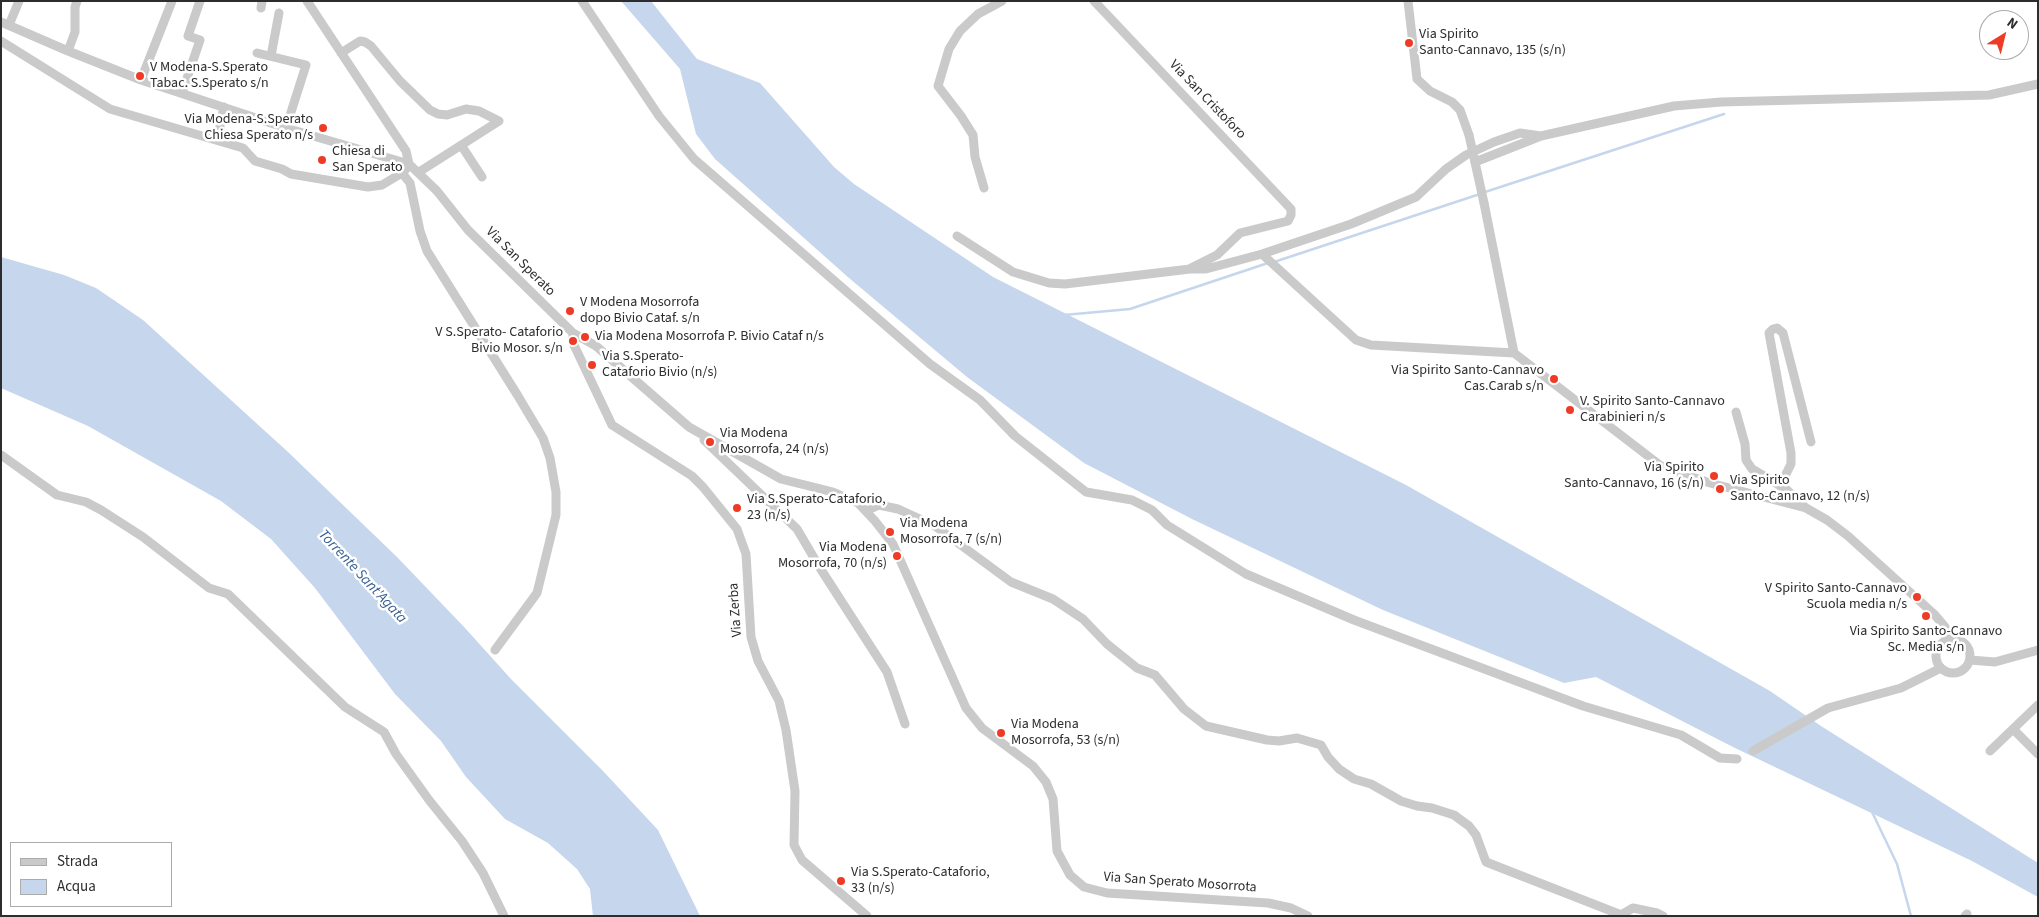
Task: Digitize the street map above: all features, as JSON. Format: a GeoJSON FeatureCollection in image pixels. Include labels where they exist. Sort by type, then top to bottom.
{"type":"FeatureCollection","features":[{"type":"Feature","properties":{"kind":"street"},"geometry":{"type":"LineString","coordinates":[[19,1],[5,24],[68,52],[142,80],[286,128],[409,164]]}},
{"type":"Feature","properties":{"kind":"street"},"geometry":{"type":"LineString","coordinates":[[68,52],[75,32],[75,7],[77,1]]}},
{"type":"Feature","properties":{"kind":"street"},"geometry":{"type":"LineString","coordinates":[[142,80],[172,1]]}},
{"type":"Feature","properties":{"kind":"street"},"geometry":{"type":"LineString","coordinates":[[182,93],[200,40],[188,36],[200,1]]}},
{"type":"Feature","properties":{"kind":"street"},"geometry":{"type":"LineString","coordinates":[[307,1],[406,151],[409,164]]}},
{"type":"Feature","properties":{"kind":"street"},"geometry":{"type":"LineString","coordinates":[[582,1],[659,116],[694,159],[930,364],[980,400],[1015,436],[1086,492],[1132,500],[1152,510],[1166,525],[1246,574],[1354,620],[1583,706],[1681,735],[1720,758],[1737,759]]}},
{"type":"Feature","properties":{"kind":"street"},"geometry":{"type":"LineString","coordinates":[[984,188],[974,158],[973,135],[938,86],[949,49],[960,31],[978,14],[1002,1]]}},
{"type":"Feature","properties":{"kind":"street","name":"Via San Cristoforo"},"geometry":{"type":"LineString","coordinates":[[1094,1],[1291,209],[1292,215],[1288,221],[1240,233],[1216,255],[1190,269]]}},
{"type":"Feature","properties":{"kind":"street"},"geometry":{"type":"LineString","coordinates":[[1408,1],[1417,79],[1422,85],[1452,102],[1460,110],[1468,135],[1484,203],[1514,353]]}},
{"type":"Feature","properties":{"kind":"street"},"geometry":{"type":"LineString","coordinates":[[271,56],[279,13]]}},
{"type":"Feature","properties":{"kind":"street"},"geometry":{"type":"LineString","coordinates":[[1,40],[110,109],[243,148],[255,161],[301,176],[368,188],[382,185],[402,173],[409,164]]}},
{"type":"Feature","properties":{"kind":"street"},"geometry":{"type":"LineString","coordinates":[[341,53],[360,41],[365,42],[371,46],[400,81],[430,110],[447,115],[466,109],[479,111],[499,121],[419,172]]}},
{"type":"Feature","properties":{"kind":"street"},"geometry":{"type":"LineString","coordinates":[[256,53],[306,65],[286,128]]}},
{"type":"Feature","properties":{"kind":"street"},"geometry":{"type":"LineString","coordinates":[[1475,162],[1541,136],[1674,106],[1721,102],[1989,95],[2037,87]]}},
{"type":"Feature","properties":{"kind":"street"},"geometry":{"type":"LineString","coordinates":[[216,140],[224,107]]}},
{"type":"Feature","properties":{"kind":"street"},"geometry":{"type":"LineString","coordinates":[[957,236],[1013,272],[1049,283],[1065,284],[1190,269],[1206,269],[1265,256],[1416,197],[1446,169],[1466,155],[1494,142],[1520,134],[1541,136]]}},
{"type":"Feature","properties":{"kind":"street"},"geometry":{"type":"LineString","coordinates":[[461,145],[482,177]]}},
{"type":"Feature","properties":{"kind":"street","name":"Via San Sperato"},"geometry":{"type":"LineString","coordinates":[[409,164],[437,190],[468,230],[573,333],[596,346],[690,427]]}},
{"type":"Feature","properties":{"kind":"street"},"geometry":{"type":"LineString","coordinates":[[402,173],[410,183],[420,231],[427,250],[518,396],[542,438],[550,458],[556,492],[556,515],[537,593],[496,650]]}},
{"type":"Feature","properties":{"kind":"street"},"geometry":{"type":"LineString","coordinates":[[1265,256],[1356,340],[1371,346],[1514,353],[1661,466],[1703,481],[1806,508]]}},
{"type":"Feature","properties":{"kind":"street"},"geometry":{"type":"LineString","coordinates":[[1780,486],[1791,464],[1792,453],[1769,333],[1773,329],[1777,328],[1783,333],[1811,442]]}},
{"type":"Feature","properties":{"kind":"street","name":"Via Zerba"},"geometry":{"type":"LineString","coordinates":[[573,333],[573,343],[612,425],[692,476],[737,529],[746,554],[751,637],[758,661],[779,701],[786,730],[795,791],[794,846],[802,860],[867,916]]}},
{"type":"Feature","properties":{"kind":"street"},"geometry":{"type":"LineString","coordinates":[[1736,412],[1745,444],[1746,460],[1752,468],[1848,536],[1934,614],[1945,627],[1946,640]]}},
{"type":"Feature","properties":{"kind":"street"},"geometry":{"type":"LineString","coordinates":[[690,427],[797,529],[887,672],[905,724]]}},
{"type":"Feature","properties":{"kind":"street","name":"Via San Sperato Mosorrota"},"geometry":{"type":"LineString","coordinates":[[690,427],[781,479],[834,492],[858,503],[866,511],[893,544],[966,708],[982,728],[1033,766],[1046,782],[1053,799],[1057,850],[1070,875],[1084,887],[1107,893],[1268,903],[1308,916]]}},
{"type":"Feature","properties":{"kind":"street"},"geometry":{"type":"LineString","coordinates":[[1,455],[57,495],[86,502],[101,510],[144,537],[209,588],[228,594],[345,707],[384,732],[396,754],[483,873],[504,916]]}},
{"type":"Feature","properties":{"kind":"street"},"geometry":{"type":"LineString","coordinates":[[866,511],[878,505],[898,509],[935,526],[1011,582],[1053,599],[1083,619],[1107,644],[1137,668],[1155,675],[1184,709],[1206,726],[1267,740],[1279,741],[1297,738],[1321,745],[1328,757],[1339,769],[1354,779],[1371,784],[1401,802],[1432,808],[1454,815],[1469,826],[1476,836],[1486,862],[1622,915],[1633,908],[1663,916]]}},
{"type":"Feature","properties":{"kind":"street"},"geometry":{"type":"LineString","coordinates":[[1954,639],[1961,641],[1967,646],[1970,652],[1970,660],[1967,667],[1961,672],[1954,674],[1941,668],[1936,661],[1936,653],[1939,645],[1946,640],[1954,639]]}},
{"type":"Feature","properties":{"kind":"street"},"geometry":{"type":"LineString","coordinates":[[1970,660],[1995,662],[2038,650]]}},
{"type":"Feature","properties":{"kind":"street"},"geometry":{"type":"LineString","coordinates":[[1753,751],[1828,708],[1901,688],[1941,668]]}},
{"type":"Feature","properties":{"kind":"street"},"geometry":{"type":"LineString","coordinates":[[1990,751],[2038,705]]}},
{"type":"Feature","properties":{"kind":"street"},"geometry":{"type":"LineString","coordinates":[[2013,729],[2038,754]]}},
{"type":"Feature","properties":{"kind":"water"},"geometry":{"type":"Polygon","coordinates":[[[621,1],[651,1],[697,59],[760,83],[834,167],[854,184],[993,277],[1406,485],[1770,691],[1821,726],[2038,863],[2038,897],[1972,861],[1735,748],[1596,677],[1564,683],[1383,610],[1192,519],[1084,463],[967,377],[849,278],[715,159],[696,134],[680,69],[621,1]]]}},
{"type":"Feature","properties":{"kind":"water","name":"Torrente Sant'Agata"},"geometry":{"type":"Polygon","coordinates":[[[1,257],[64,275],[96,288],[143,320],[288,452],[397,557],[511,679],[603,771],[658,830],[700,916],[593,916],[590,889],[577,869],[548,843],[505,819],[466,777],[441,741],[395,694],[315,588],[271,539],[221,501],[88,426],[1,388],[1,257]]]}},
{"type":"Feature","properties":{"kind":"waterway"},"geometry":{"type":"LineString","coordinates":[[1485,192],[1724,114]]}},
{"type":"Feature","properties":{"kind":"waterway"},"geometry":{"type":"LineString","coordinates":[[1274,262],[1480,194]]}},
{"type":"Feature","properties":{"kind":"waterway"},"geometry":{"type":"LineString","coordinates":[[1064,315],[1130,309],[1268,263]]}},
{"type":"Feature","properties":{"kind":"waterway"},"geometry":{"type":"LineString","coordinates":[[1872,812],[1897,864],[1911,916]]}},
{"type":"Feature","properties":{"kind":"place","name":"Via Spirito Santo-Cannavo, 135 (s/n)"},"geometry":{"type":"Point","coordinates":[1409,43]}},
{"type":"Feature","properties":{"kind":"place","name":"V Modena-S.Sperato Tabac. S.Sperato s/n"},"geometry":{"type":"Point","coordinates":[140,76]}},
{"type":"Feature","properties":{"kind":"place","name":"Via Modena-S.Sperato Chiesa Sperato n/s"},"geometry":{"type":"Point","coordinates":[323,128]}},
{"type":"Feature","properties":{"kind":"place","name":"Chiesa di San Sperato"},"geometry":{"type":"Point","coordinates":[322,160]}},
{"type":"Feature","properties":{"kind":"place","name":"V Modena Mosorrofa dopo Bivio Cataf. s/n"},"geometry":{"type":"Point","coordinates":[570,311]}},
{"type":"Feature","properties":{"kind":"place","name":"Via Modena Mosorrofa P. Bivio Cataf n/s"},"geometry":{"type":"Point","coordinates":[585,337]}},
{"type":"Feature","properties":{"kind":"place","name":"V S.Sperato- Cataforio Bivio Mosor. s/n"},"geometry":{"type":"Point","coordinates":[573,341]}},
{"type":"Feature","properties":{"kind":"place","name":"Via S.Sperato- Cataforio Bivio (n/s)"},"geometry":{"type":"Point","coordinates":[592,365]}},
{"type":"Feature","properties":{"kind":"place","name":"Via Spirito Santo-Cannavo Cas.Carab s/n"},"geometry":{"type":"Point","coordinates":[1554,379]}},
{"type":"Feature","properties":{"kind":"place","name":"V. Spirito Santo-Cannavo Carabinieri n/s"},"geometry":{"type":"Point","coordinates":[1570,410]}},
{"type":"Feature","properties":{"kind":"place","name":"Via Modena Mosorrofa, 24 (n/s)"},"geometry":{"type":"Point","coordinates":[710,442]}},
{"type":"Feature","properties":{"kind":"place","name":"Via Spirito Santo-Cannavo, 16 (s/n)"},"geometry":{"type":"Point","coordinates":[1714,476]}},
{"type":"Feature","properties":{"kind":"place","name":"Via Spirito Santo-Cannavo, 12 (n/s)"},"geometry":{"type":"Point","coordinates":[1720,489]}},
{"type":"Feature","properties":{"kind":"place","name":"Via S.Sperato-Cataforio, 23 (n/s)"},"geometry":{"type":"Point","coordinates":[737,508]}},
{"type":"Feature","properties":{"kind":"place","name":"Via Modena Mosorrofa, 7 (s/n)"},"geometry":{"type":"Point","coordinates":[890,532]}},
{"type":"Feature","properties":{"kind":"place","name":"Via Modena Mosorrofa, 70 (n/s)"},"geometry":{"type":"Point","coordinates":[897,556]}},
{"type":"Feature","properties":{"kind":"place","name":"V Spirito Santo-Cannavo Scuola media n/s"},"geometry":{"type":"Point","coordinates":[1917,597]}},
{"type":"Feature","properties":{"kind":"place","name":"Via Spirito Santo-Cannavo Sc. Media s/n"},"geometry":{"type":"Point","coordinates":[1926,616]}},
{"type":"Feature","properties":{"kind":"place","name":"Via Modena Mosorrofa, 53 (s/n)"},"geometry":{"type":"Point","coordinates":[1001,733]}},
{"type":"Feature","properties":{"kind":"place","name":"Via S.Sperato-Cataforio, 33 (n/s)"},"geometry":{"type":"Point","coordinates":[841,881]}}]}
